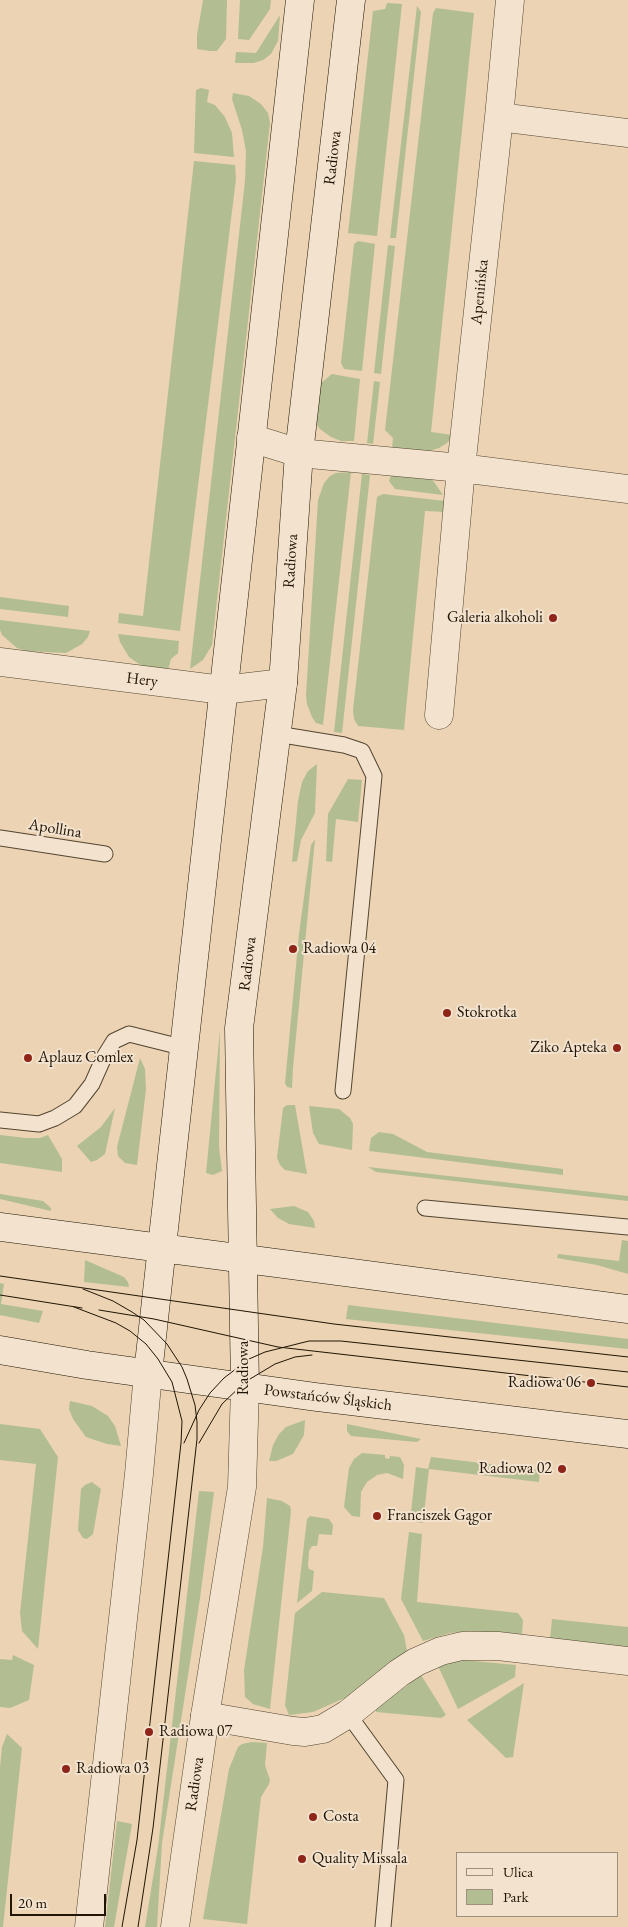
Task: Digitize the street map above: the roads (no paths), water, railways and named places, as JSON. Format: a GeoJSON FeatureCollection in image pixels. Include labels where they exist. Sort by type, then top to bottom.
{"type":"FeatureCollection","features":[{"type":"Feature","properties":{"kind":"main road"},"geometry":{"type":"LineString","coordinates":[[89,1927],[139,1474],[148,1373],[300,0]]}},
{"type":"Feature","properties":{"kind":"main road","name":"Radiowa"},"geometry":{"type":"LineString","coordinates":[[175,1927],[204,1716],[242,1487],[245,1387],[239,1028],[283,683],[299,453],[351,0]]}},
{"type":"Feature","properties":{"kind":"main road","name":"Apenińska"},"geometry":{"type":"LineString","coordinates":[[439,715],[462,468],[510,0]]}},
{"type":"Feature","properties":{"kind":"main road"},"geometry":{"type":"LineString","coordinates":[[499,117],[628,133]]}},
{"type":"Feature","properties":{"kind":"main road"},"geometry":{"type":"LineString","coordinates":[[251,438],[299,453],[462,468],[628,489]]}},
{"type":"Feature","properties":{"kind":"main road","name":"Hery"},"geometry":{"type":"LineString","coordinates":[[0,662],[223,690],[283,683]]}},
{"type":"Feature","properties":{"kind":"main road"},"geometry":{"type":"LineString","coordinates":[[0,1227],[628,1309]]}},
{"type":"Feature","properties":{"kind":"main road","name":"Powstańców Śląskich"},"geometry":{"type":"LineString","coordinates":[[0,1350],[347,1401],[628,1434]]}},
{"type":"Feature","properties":{"kind":"main road"},"geometry":{"type":"LineString","coordinates":[[204,1716],[305,1732],[323,1728],[348,1714],[398,1673],[416,1662],[441,1651],[462,1646],[498,1646],[628,1661]]}},
{"type":"Feature","properties":{"kind":"lane"},"geometry":{"type":"LineString","coordinates":[[277,734],[344,745],[362,751],[374,776],[343,1091]]}},
{"type":"Feature","properties":{"kind":"lane","name":"Apollina"},"geometry":{"type":"LineString","coordinates":[[0,838],[105,854]]}},
{"type":"Feature","properties":{"kind":"lane"},"geometry":{"type":"LineString","coordinates":[[0,1120],[39,1124],[55,1118],[75,1106],[92,1084],[104,1057],[114,1041],[129,1034],[185,1048]]}},
{"type":"Feature","properties":{"kind":"lane"},"geometry":{"type":"LineString","coordinates":[[425,1208],[628,1227]]}},
{"type":"Feature","properties":{"kind":"lane"},"geometry":{"type":"LineString","coordinates":[[348,1714],[396,1780],[383,1927]]}},
{"type":"Feature","properties":{"kind":"tram line"},"geometry":{"type":"LineString","coordinates":[[0,1276],[334,1324],[628,1357]]}},
{"type":"Feature","properties":{"kind":"tram line"},"geometry":{"type":"LineString","coordinates":[[83,1289],[113,1301],[132,1312],[144,1320],[167,1344],[182,1367],[187,1379],[195,1405],[197,1422],[197,1439],[153,1828],[138,1927]]}},
{"type":"Feature","properties":{"kind":"tram line"},"geometry":{"type":"LineString","coordinates":[[0,1295],[82,1308]]}},
{"type":"Feature","properties":{"kind":"tram line"},"geometry":{"type":"LineString","coordinates":[[74,1307],[116,1323],[146,1344],[172,1382],[182,1421],[137,1840],[122,1927]]}},
{"type":"Feature","properties":{"kind":"tram line"},"geometry":{"type":"LineString","coordinates":[[99,1310],[154,1319],[278,1347],[628,1387]]}},
{"type":"Feature","properties":{"kind":"tram line"},"geometry":{"type":"LineString","coordinates":[[184,1443],[199,1410],[210,1393],[224,1378],[249,1359],[265,1352],[309,1341],[341,1341],[628,1372]]}},
{"type":"Feature","properties":{"kind":"tram line"},"geometry":{"type":"LineString","coordinates":[[199,1443],[222,1404],[245,1382],[275,1364],[295,1357],[312,1355]]}},
{"type":"Feature","properties":{"kind":"place","name":"Galeria alkoholi"},"geometry":{"type":"Point","coordinates":[553,618]}},
{"type":"Feature","properties":{"kind":"place","name":"Radiowa 04"},"geometry":{"type":"Point","coordinates":[293,949]}},
{"type":"Feature","properties":{"kind":"place","name":"Stokrotka"},"geometry":{"type":"Point","coordinates":[447,1013]}},
{"type":"Feature","properties":{"kind":"place","name":"Ziko Apteka"},"geometry":{"type":"Point","coordinates":[617,1048]}},
{"type":"Feature","properties":{"kind":"place","name":"Aplauz Comlex"},"geometry":{"type":"Point","coordinates":[28,1058]}},
{"type":"Feature","properties":{"kind":"place","name":"Radiowa 06"},"geometry":{"type":"Point","coordinates":[591,1383]}},
{"type":"Feature","properties":{"kind":"place","name":"Radiowa 02"},"geometry":{"type":"Point","coordinates":[562,1469]}},
{"type":"Feature","properties":{"kind":"place","name":"Franciszek Gągor"},"geometry":{"type":"Point","coordinates":[377,1516]}},
{"type":"Feature","properties":{"kind":"place","name":"Radiowa 07"},"geometry":{"type":"Point","coordinates":[149,1732]}},
{"type":"Feature","properties":{"kind":"place","name":"Radiowa 03"},"geometry":{"type":"Point","coordinates":[66,1769]}},
{"type":"Feature","properties":{"kind":"place","name":"Costa"},"geometry":{"type":"Point","coordinates":[313,1817]}},
{"type":"Feature","properties":{"kind":"place","name":"Quality Missala"},"geometry":{"type":"Point","coordinates":[302,1859]}}]}
